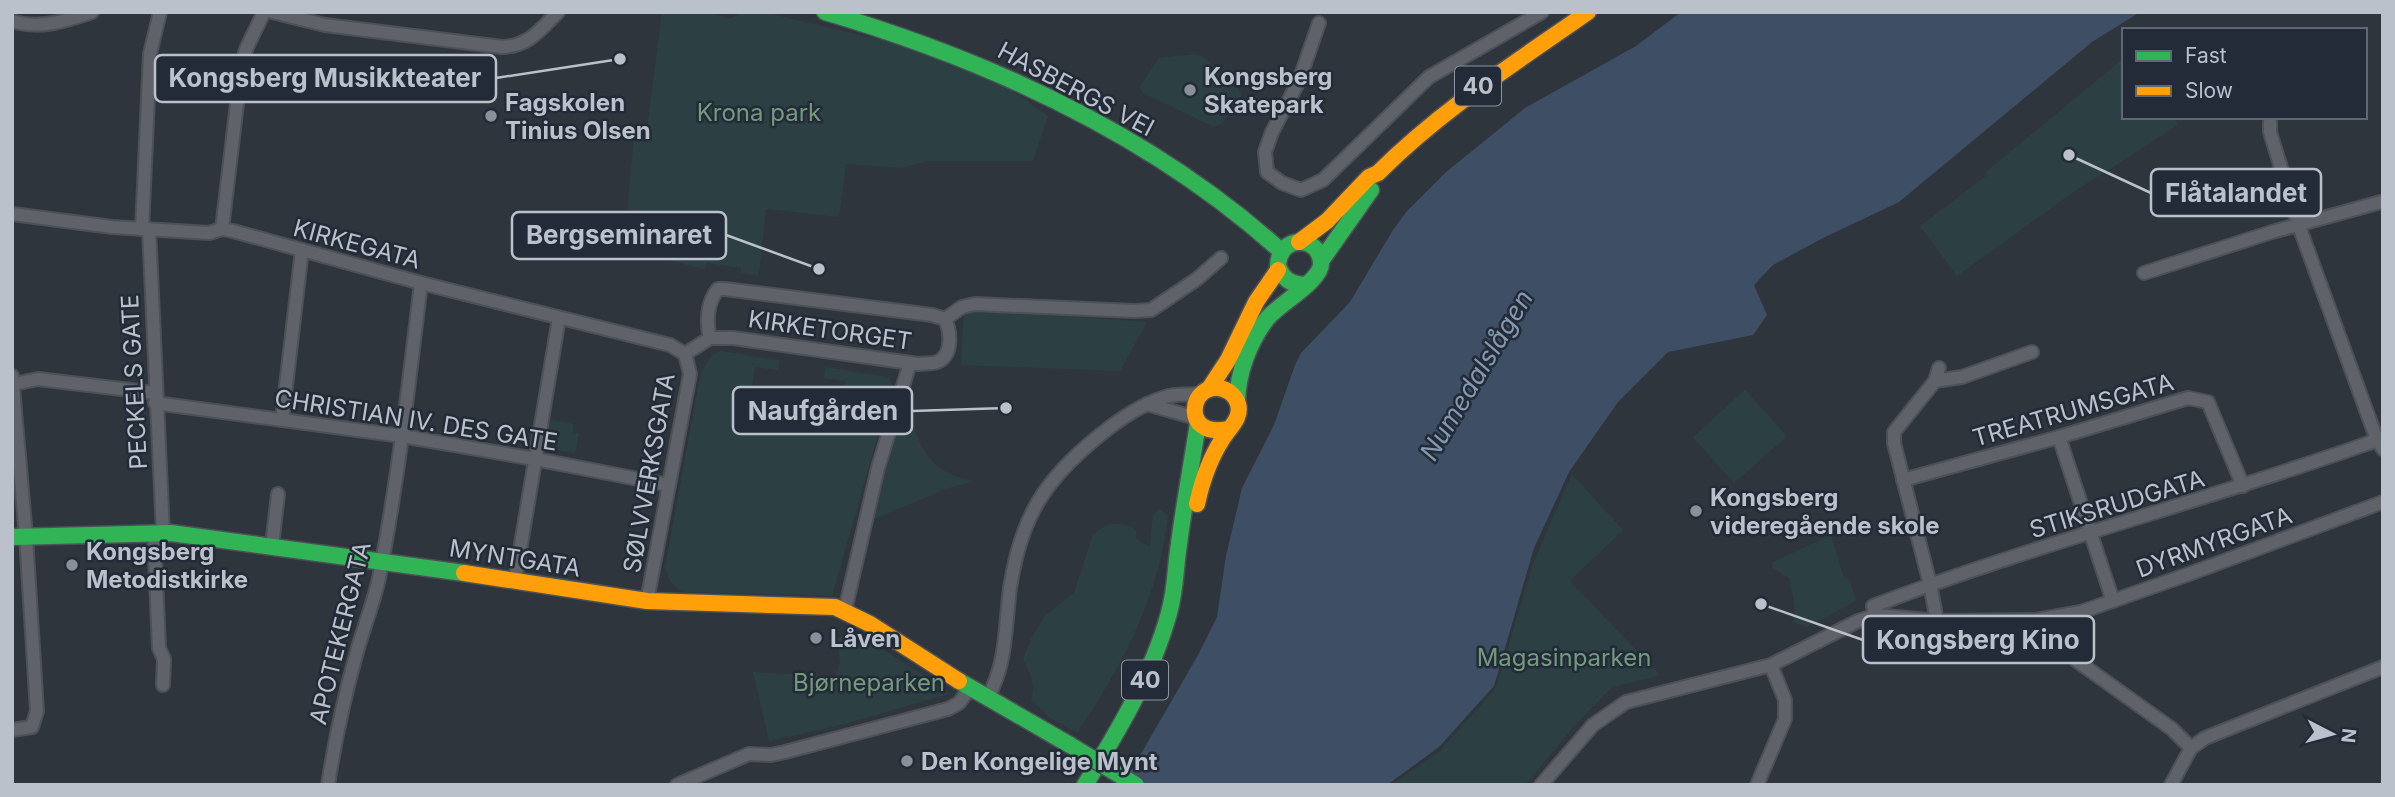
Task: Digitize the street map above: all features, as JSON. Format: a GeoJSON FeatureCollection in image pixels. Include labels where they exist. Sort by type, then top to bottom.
{"type":"FeatureCollection","features":[{"type":"Feature","properties":{"kind":"street"},"geometry":{"type":"LineString","coordinates":[[12,34],[13,22],[47,25],[92,12]]}},
{"type":"Feature","properties":{"kind":"street","name":"PECKELS GATE"},"geometry":{"type":"LineString","coordinates":[[160,12],[150,54],[145,229],[155,398],[159,648],[164,659],[163,685]]}},
{"type":"Feature","properties":{"kind":"street"},"geometry":{"type":"LineString","coordinates":[[222,229],[242,62],[264,12]]}},
{"type":"Feature","properties":{"kind":"street"},"geometry":{"type":"LineString","coordinates":[[272,12],[325,25],[502,47],[524,43],[536,35],[546,19],[558,12]]}},
{"type":"Feature","properties":{"kind":"street","name":"HASBERGS VEI"},"geometry":{"type":"LineString","coordinates":[[825,12],[912,38],[977,62],[1025,84],[1111,130],[1169,166],[1239,215],[1281,251]]}},
{"type":"Feature","properties":{"kind":"street"},"geometry":{"type":"LineString","coordinates":[[1319,23],[1299,81],[1272,132],[1265,152],[1268,173],[1282,183],[1301,190],[1323,180],[1429,77],[1542,12]]}},
{"type":"Feature","properties":{"kind":"street","name":"40"},"geometry":{"type":"LineString","coordinates":[[1179,566],[1178,548],[1197,421],[1195,405],[1228,360],[1256,302],[1278,270],[1281,251],[1286,246],[1299,242],[1327,221],[1369,177],[1378,173],[1414,137],[1463,97],[1588,12]]}},
{"type":"Feature","properties":{"kind":"street"},"geometry":{"type":"LineString","coordinates":[[2270,122],[2270,132],[2299,226],[2381,443]]}},
{"type":"Feature","properties":{"kind":"street","name":"40"},"geometry":{"type":"LineString","coordinates":[[1086,785],[1129,713],[1147,676],[1164,627],[1179,566],[1187,549],[1205,475],[1238,413],[1237,401],[1243,369],[1261,327],[1273,312],[1317,277],[1321,261],[1374,184],[1378,173]]}},
{"type":"Feature","properties":{"kind":"street"},"geometry":{"type":"LineString","coordinates":[[2144,273],[2381,202]]}},
{"type":"Feature","properties":{"kind":"street","name":"KIRKEGATA"},"geometry":{"type":"LineString","coordinates":[[12,214],[145,229],[209,233],[222,229],[421,283],[670,345],[685,354]]}},
{"type":"Feature","properties":{"kind":"street"},"geometry":{"type":"LineString","coordinates":[[1299,242],[1314,247],[1321,261]]}},
{"type":"Feature","properties":{"kind":"street"},"geometry":{"type":"LineString","coordinates":[[282,420],[302,250]]}},
{"type":"Feature","properties":{"kind":"street","name":"KIRKETORGET"},"geometry":{"type":"LineString","coordinates":[[946,319],[962,307],[975,304],[1151,310],[1197,279],[1221,258]]}},
{"type":"Feature","properties":{"kind":"street"},"geometry":{"type":"LineString","coordinates":[[1278,270],[1291,284],[1304,285]]}},
{"type":"Feature","properties":{"kind":"street","name":"APOTEKERGATA"},"geometry":{"type":"LineString","coordinates":[[328,785],[339,719],[357,650],[374,600],[382,561],[402,436],[421,283]]}},
{"type":"Feature","properties":{"kind":"street","name":"KIRKETORGET"},"geometry":{"type":"LineString","coordinates":[[710,338],[708,315],[713,296],[718,289],[932,315],[946,319]]}},
{"type":"Feature","properties":{"kind":"street"},"geometry":{"type":"LineString","coordinates":[[515,580],[559,318]]}},
{"type":"Feature","properties":{"kind":"street","name":"KIRKETORGET"},"geometry":{"type":"LineString","coordinates":[[685,354],[710,338],[733,338],[909,363],[934,363],[944,357],[949,347],[950,328],[946,319]]}},
{"type":"Feature","properties":{"kind":"street"},"geometry":{"type":"LineString","coordinates":[[1937,621],[1894,443],[1894,432],[1937,375],[1962,377],[2032,352]]}},
{"type":"Feature","properties":{"kind":"street","name":"SØLVVERKSGATA"},"geometry":{"type":"LineString","coordinates":[[647,601],[690,374],[685,354]]}},
{"type":"Feature","properties":{"kind":"street"},"geometry":{"type":"LineString","coordinates":[[845,610],[878,468],[909,363]]}},
{"type":"Feature","properties":{"kind":"street","name":"CHRISTIAN IV. DES GATE"},"geometry":{"type":"LineString","coordinates":[[13,380],[37,379],[282,420],[402,436],[669,485]]}},
{"type":"Feature","properties":{"kind":"street"},"geometry":{"type":"LineString","coordinates":[[12,730],[32,727],[37,711],[19,537],[13,380]]}},
{"type":"Feature","properties":{"kind":"street"},"geometry":{"type":"LineString","coordinates":[[988,698],[1002,662],[1014,565],[1030,516],[1063,466],[1119,420],[1147,404],[1166,397],[1225,389],[1237,401]]}},
{"type":"Feature","properties":{"kind":"street","name":"TREATRUMSGATA"},"geometry":{"type":"LineString","coordinates":[[1903,480],[2059,437],[2158,405],[2199,398],[2208,402],[2211,407],[2243,486]]}},
{"type":"Feature","properties":{"kind":"street"},"geometry":{"type":"LineString","coordinates":[[1147,404],[1197,421],[1209,431],[1228,429]]}},
{"type":"Feature","properties":{"kind":"street"},"geometry":{"type":"LineString","coordinates":[[2059,437],[2113,601]]}},
{"type":"Feature","properties":{"kind":"street","name":"STIKSRUDGATA"},"geometry":{"type":"LineString","coordinates":[[1876,615],[1873,606],[1930,584],[2381,443]]}},
{"type":"Feature","properties":{"kind":"street"},"geometry":{"type":"LineString","coordinates":[[272,546],[278,494]]}},
{"type":"Feature","properties":{"kind":"street","name":"DYRMYRGATA"},"geometry":{"type":"LineString","coordinates":[[1876,615],[1937,621],[2036,620],[2058,617],[2113,601],[2383,502]]}},
{"type":"Feature","properties":{"kind":"street","name":"MYNTGATA"},"geometry":{"type":"LineString","coordinates":[[19,537],[158,533],[382,561],[647,601],[824,606],[845,610],[970,688],[1136,785]]}},
{"type":"Feature","properties":{"kind":"street"},"geometry":{"type":"LineString","coordinates":[[1541,785],[1593,725],[1626,702],[1771,665],[1858,621],[1876,615]]}},
{"type":"Feature","properties":{"kind":"street"},"geometry":{"type":"LineString","coordinates":[[2058,617],[2065,648],[2077,661],[2172,729],[2191,748]]}},
{"type":"Feature","properties":{"kind":"street"},"geometry":{"type":"LineString","coordinates":[[1760,784],[1785,719],[1785,700],[1771,665]]}},
{"type":"Feature","properties":{"kind":"street"},"geometry":{"type":"LineString","coordinates":[[2171,785],[2191,748],[2205,738],[2383,667]]}},
{"type":"Feature","properties":{"kind":"street"},"geometry":{"type":"LineString","coordinates":[[677,785],[749,754],[771,755],[785,752],[948,709],[959,703],[970,688]]}},
{"type":"Feature","properties":{"kind":"green space","name":"Krona park"},"geometry":{"type":"Polygon","coordinates":[[[662,12],[709,12],[730,19],[742,12],[763,12],[886,41],[964,68],[1008,88],[1048,116],[1033,161],[928,161],[902,168],[846,164],[839,217],[766,209],[759,275],[741,273],[741,268],[707,263],[705,269],[662,259],[668,235],[626,226],[634,136],[646,137],[662,12]]]}},
{"type":"Feature","properties":{"kind":"green space","name":"Kongsberg Skatepark"},"geometry":{"type":"Polygon","coordinates":[[[1196,54],[1202,56],[1241,93],[1240,101],[1220,125],[1212,126],[1143,93],[1140,87],[1159,58],[1196,54]]]}},
{"type":"Feature","properties":{"kind":"green space"},"geometry":{"type":"Polygon","coordinates":[[[2122,60],[2122,119],[2175,119],[2178,125],[2072,193],[1957,276],[1920,226],[1986,176],[1987,171],[2122,60]]]}},
{"type":"Feature","properties":{"kind":"green space"},"geometry":{"type":"Polygon","coordinates":[[[964,308],[1147,322],[1120,371],[961,365],[964,308]]]}},
{"type":"Feature","properties":{"kind":"green space"},"geometry":{"type":"Polygon","coordinates":[[[721,351],[779,360],[778,370],[755,367],[748,411],[771,415],[769,428],[813,434],[816,422],[838,426],[845,381],[824,378],[825,367],[889,377],[892,386],[832,596],[687,592],[675,586],[668,576],[665,567],[701,372],[712,355],[721,351]]]}},
{"type":"Feature","properties":{"kind":"green space"},"geometry":{"type":"Polygon","coordinates":[[[1745,390],[1787,436],[1734,483],[1693,437],[1745,390]]]}},
{"type":"Feature","properties":{"kind":"green space"},"geometry":{"type":"Polygon","coordinates":[[[903,418],[910,420],[932,461],[949,473],[974,481],[946,489],[874,519],[895,434],[903,418]]]}},
{"type":"Feature","properties":{"kind":"green space"},"geometry":{"type":"Polygon","coordinates":[[[548,419],[573,424],[573,433],[579,433],[575,453],[544,447],[548,419]]]}},
{"type":"Feature","properties":{"kind":"green space","name":"Magasinparken"},"geometry":{"type":"Polygon","coordinates":[[[1572,474],[1623,530],[1570,581],[1660,675],[1611,688],[1576,724],[1525,785],[1392,785],[1440,751],[1496,688],[1534,561],[1572,474]]]}},
{"type":"Feature","properties":{"kind":"green space"},"geometry":{"type":"Polygon","coordinates":[[[1159,509],[1168,515],[1156,574],[1147,602],[1123,656],[1077,733],[1049,717],[1031,700],[1033,683],[1023,659],[1032,637],[1046,615],[1074,593],[1093,534],[1109,525],[1125,524],[1136,530],[1136,539],[1150,547],[1153,515],[1159,509]]]}},
{"type":"Feature","properties":{"kind":"green space"},"geometry":{"type":"Polygon","coordinates":[[[1831,535],[1843,575],[1850,581],[1856,601],[1807,627],[1793,622],[1794,604],[1789,578],[1772,568],[1773,562],[1831,535]]]}},
{"type":"Feature","properties":{"kind":"green space","name":"Bjørneparken"},"geometry":{"type":"Polygon","coordinates":[[[852,633],[944,688],[948,694],[845,724],[769,741],[753,672],[834,677],[840,664],[838,638],[852,633]]]}},
{"type":"Feature","properties":{"kind":"water","name":"Numedalslågen"},"geometry":{"type":"Polygon","coordinates":[[[1681,12],[2140,12],[2092,42],[1899,202],[1773,265],[1754,285],[1767,315],[1753,335],[1668,352],[1618,402],[1569,472],[1534,548],[1494,686],[1439,747],[1387,785],[1123,785],[1217,617],[1226,556],[1242,488],[1274,425],[1301,353],[1350,302],[1393,230],[1407,211],[1445,173],[1525,108],[1636,46],[1681,12]]]}},
{"type":"Feature","properties":{"kind":"traffic: fast"},"geometry":{"type":"LineString","coordinates":[[825,12],[948,54],[1008,78],[1066,106],[1178,171],[1231,209],[1281,251]]}},
{"type":"Feature","properties":{"kind":"traffic: fast"},"geometry":{"type":"LineString","coordinates":[[1321,261],[1371,190]]}},
{"type":"Feature","properties":{"kind":"traffic: fast"},"geometry":{"type":"LineString","coordinates":[[1237,401],[1242,369],[1260,329],[1266,320],[1307,285],[1319,270],[1319,254],[1314,247],[1300,242],[1285,248],[1278,266],[1288,280],[1304,285]]}},
{"type":"Feature","properties":{"kind":"traffic: fast"},"geometry":{"type":"LineString","coordinates":[[1085,785],[1133,702],[1162,636],[1173,595],[1198,423]]}},
{"type":"Feature","properties":{"kind":"traffic: fast"},"geometry":{"type":"LineString","coordinates":[[12,537],[171,533],[464,573]]}},
{"type":"Feature","properties":{"kind":"traffic: fast"},"geometry":{"type":"LineString","coordinates":[[959,681],[1070,745]]}},
{"type":"Feature","properties":{"kind":"traffic: fast"},"geometry":{"type":"LineString","coordinates":[[1070,745],[1136,785]]}},
{"type":"Feature","properties":{"kind":"traffic: slow"},"geometry":{"type":"LineString","coordinates":[[1299,242],[1327,221],[1369,177],[1378,173],[1427,128],[1588,12]]}},
{"type":"Feature","properties":{"kind":"traffic: slow"},"geometry":{"type":"LineString","coordinates":[[1209,389],[1228,360],[1256,302],[1278,270]]}},
{"type":"Feature","properties":{"kind":"traffic: slow"},"geometry":{"type":"LineString","coordinates":[[1197,504],[1210,462],[1237,418],[1239,409],[1237,401],[1226,390],[1212,388],[1203,392],[1197,400],[1196,418],[1202,426],[1212,430],[1228,429]]}},
{"type":"Feature","properties":{"kind":"traffic: slow"},"geometry":{"type":"LineString","coordinates":[[464,573],[647,601],[835,607],[870,624],[959,681]]}},
{"type":"Feature","properties":{"kind":"place","name":"Kongsberg Musikkteater"},"geometry":{"type":"Point","coordinates":[620,59]}},
{"type":"Feature","properties":{"kind":"place","name":"Kongsberg Skatepark"},"geometry":{"type":"Point","coordinates":[1190,90]}},
{"type":"Feature","properties":{"kind":"place","name":"Fagskolen Tinius Olsen"},"geometry":{"type":"Point","coordinates":[491,116]}},
{"type":"Feature","properties":{"kind":"place","name":"Flåtalandet"},"geometry":{"type":"Point","coordinates":[2069,155]}},
{"type":"Feature","properties":{"kind":"place","name":"Bergseminaret"},"geometry":{"type":"Point","coordinates":[819,269]}},
{"type":"Feature","properties":{"kind":"place","name":"Naufgården"},"geometry":{"type":"Point","coordinates":[1006,408]}},
{"type":"Feature","properties":{"kind":"place","name":"Kongsberg videregående skole"},"geometry":{"type":"Point","coordinates":[1696,511]}},
{"type":"Feature","properties":{"kind":"place","name":"Kongsberg Metodistkirke"},"geometry":{"type":"Point","coordinates":[72,565]}},
{"type":"Feature","properties":{"kind":"place","name":"Kongsberg Kino"},"geometry":{"type":"Point","coordinates":[1761,604]}},
{"type":"Feature","properties":{"kind":"place","name":"Låven"},"geometry":{"type":"Point","coordinates":[816,638]}},
{"type":"Feature","properties":{"kind":"place","name":"Den Kongelige Mynt"},"geometry":{"type":"Point","coordinates":[907,761]}}]}
